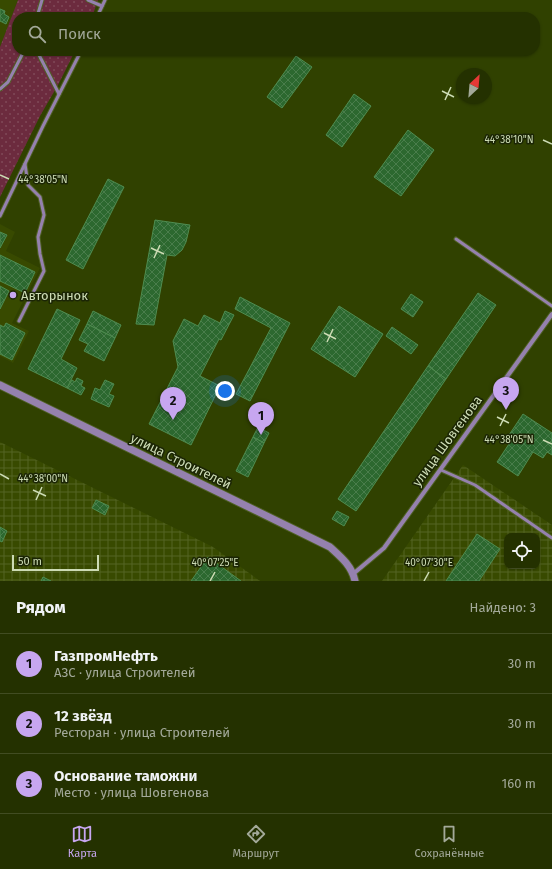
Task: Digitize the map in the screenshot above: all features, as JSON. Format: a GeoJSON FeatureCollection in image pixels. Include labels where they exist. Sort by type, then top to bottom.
{"type":"FeatureCollection","features":[{"type":"Feature","properties":{"kind":"street","name":"улица Шовгенова"},"geometry":{"type":"LineString","coordinates":[[347,563],[354,578],[384,548],[552,314]]}},
{"type":"Feature","properties":{"kind":"street","name":"улица Строителей"},"geometry":{"type":"LineString","coordinates":[[0,385],[330,547],[347,563]]}},
{"type":"Feature","properties":{"kind":"lane"},"geometry":{"type":"LineString","coordinates":[[38,12],[42,0]]}},
{"type":"Feature","properties":{"kind":"lane"},"geometry":{"type":"LineString","coordinates":[[88,0],[102,6]]}},
{"type":"Feature","properties":{"kind":"lane"},"geometry":{"type":"LineString","coordinates":[[99,12],[105,0]]}},
{"type":"Feature","properties":{"kind":"lane"},"geometry":{"type":"LineString","coordinates":[[0,89],[8,82],[21,56]]}},
{"type":"Feature","properties":{"kind":"lane"},"geometry":{"type":"LineString","coordinates":[[40,56],[59,94]]}},
{"type":"Feature","properties":{"kind":"lane"},"geometry":{"type":"LineString","coordinates":[[0,216],[78,56]]}},
{"type":"Feature","properties":{"kind":"lane"},"geometry":{"type":"LineString","coordinates":[[19,321],[44,271],[38,237],[44,215],[40,197],[28,185],[25,164]]}},
{"type":"Feature","properties":{"kind":"lane"},"geometry":{"type":"LineString","coordinates":[[456,239],[552,306]]}},
{"type":"Feature","properties":{"kind":"lane"},"geometry":{"type":"LineString","coordinates":[[441,470],[475,485],[552,538]]}},
{"type":"Feature","properties":{"kind":"shaded area"},"geometry":{"type":"Polygon","coordinates":[[[0,0],[18,0],[13,12],[12,12],[0,47],[0,0]]]}},
{"type":"Feature","properties":{"kind":"shaded area"},"geometry":{"type":"Polygon","coordinates":[[[18,0],[98,0],[94,12],[13,12],[18,0]]]}},
{"type":"Feature","properties":{"kind":"shaded area"},"geometry":{"type":"Polygon","coordinates":[[[12,16],[12,56],[72,56],[40,116],[0,197],[0,47],[12,16]]]}},
{"type":"Feature","properties":{"kind":"shaded area","name":"Авторынок"},"geometry":{"type":"Polygon","coordinates":[[[0,224],[15,232],[6,251],[40,268],[12,323],[29,331],[13,363],[0,356],[0,224]]]}},
{"type":"Feature","properties":{"kind":"shaded area"},"geometry":{"type":"Polygon","coordinates":[[[0,442],[213,547],[260,581],[0,581],[0,442]]]}},
{"type":"Feature","properties":{"kind":"shaded area"},"geometry":{"type":"Polygon","coordinates":[[[463,465],[552,525],[552,581],[382,581],[463,465]]]}},
{"type":"Feature","properties":{"kind":"building"},"geometry":{"type":"Polygon","coordinates":[[[0,9],[5,11],[4,14],[9,17],[6,24],[0,21],[0,9]]]}},
{"type":"Feature","properties":{"kind":"building"},"geometry":{"type":"Polygon","coordinates":[[[296,56],[312,67],[282,108],[267,97],[296,56]]]}},
{"type":"Feature","properties":{"kind":"building"},"geometry":{"type":"Polygon","coordinates":[[[354,94],[371,106],[342,147],[326,135],[354,94]]]}},
{"type":"Feature","properties":{"kind":"building"},"geometry":{"type":"Polygon","coordinates":[[[408,130],[434,150],[401,196],[374,177],[408,130]]]}},
{"type":"Feature","properties":{"kind":"building"},"geometry":{"type":"Polygon","coordinates":[[[108,179],[124,187],[83,269],[66,260],[108,179]]]}},
{"type":"Feature","properties":{"kind":"building"},"geometry":{"type":"Polygon","coordinates":[[[155,220],[190,225],[186,242],[182,250],[175,256],[167,255],[154,325],[136,324],[155,220]]]}},
{"type":"Feature","properties":{"kind":"building"},"geometry":{"type":"Polygon","coordinates":[[[0,232],[7,235],[0,248],[0,232]]]}},
{"type":"Feature","properties":{"kind":"building"},"geometry":{"type":"Polygon","coordinates":[[[0,255],[35,272],[25,293],[0,281],[0,255]]]}},
{"type":"Feature","properties":{"kind":"building"},"geometry":{"type":"Polygon","coordinates":[[[0,286],[9,291],[0,309],[0,286]]]}},
{"type":"Feature","properties":{"kind":"building"},"geometry":{"type":"Polygon","coordinates":[[[478,293],[496,305],[446,379],[428,366],[478,293]]]}},
{"type":"Feature","properties":{"kind":"building"},"geometry":{"type":"Polygon","coordinates":[[[411,294],[423,302],[413,317],[401,309],[411,294]]]}},
{"type":"Feature","properties":{"kind":"building"},"geometry":{"type":"Polygon","coordinates":[[[240,297],[290,323],[250,401],[236,394],[271,328],[235,309],[240,297]]]}},
{"type":"Feature","properties":{"kind":"building"},"geometry":{"type":"Polygon","coordinates":[[[339,306],[383,334],[355,377],[311,349],[339,306]]]}},
{"type":"Feature","properties":{"kind":"building"},"geometry":{"type":"Polygon","coordinates":[[[57,309],[80,320],[61,359],[77,368],[67,388],[28,369],[57,309]]]}},
{"type":"Feature","properties":{"kind":"building"},"geometry":{"type":"Polygon","coordinates":[[[93,311],[121,325],[115,338],[87,324],[93,311]]]}},
{"type":"Feature","properties":{"kind":"building"},"geometry":{"type":"Polygon","coordinates":[[[225,311],[234,315],[221,340],[219,339],[200,376],[220,386],[191,445],[149,424],[178,367],[173,341],[184,319],[198,326],[204,315],[220,323],[225,311]]]}},
{"type":"Feature","properties":{"kind":"building"},"geometry":{"type":"Polygon","coordinates":[[[6,323],[25,333],[12,360],[0,354],[0,325],[4,327],[6,323]]]}},
{"type":"Feature","properties":{"kind":"building"},"geometry":{"type":"Polygon","coordinates":[[[87,324],[115,338],[104,361],[84,351],[88,344],[79,340],[87,324]]]}},
{"type":"Feature","properties":{"kind":"building"},"geometry":{"type":"Polygon","coordinates":[[[392,327],[418,345],[411,354],[386,336],[392,327]]]}},
{"type":"Feature","properties":{"kind":"building"},"geometry":{"type":"Polygon","coordinates":[[[428,366],[446,379],[356,511],[338,499],[428,366]]]}},
{"type":"Feature","properties":{"kind":"building"},"geometry":{"type":"Polygon","coordinates":[[[77,378],[83,381],[81,386],[85,388],[81,395],[67,388],[72,380],[75,382],[77,378]]]}},
{"type":"Feature","properties":{"kind":"building"},"geometry":{"type":"Polygon","coordinates":[[[105,380],[114,384],[109,394],[114,396],[109,407],[91,399],[95,388],[100,390],[105,380]]]}},
{"type":"Feature","properties":{"kind":"building"},"geometry":{"type":"Polygon","coordinates":[[[523,414],[552,433],[552,455],[547,452],[543,458],[533,452],[518,476],[497,462],[513,438],[509,435],[523,414]]]}},
{"type":"Feature","properties":{"kind":"building"},"geometry":{"type":"Polygon","coordinates":[[[258,427],[269,433],[264,443],[253,437],[258,427]]]}},
{"type":"Feature","properties":{"kind":"building"},"geometry":{"type":"Polygon","coordinates":[[[253,437],[264,443],[248,477],[236,471],[253,437]]]}},
{"type":"Feature","properties":{"kind":"building"},"geometry":{"type":"Polygon","coordinates":[[[96,500],[109,506],[105,515],[92,508],[96,500]]]}},
{"type":"Feature","properties":{"kind":"building"},"geometry":{"type":"Polygon","coordinates":[[[337,511],[349,517],[344,526],[332,519],[337,511]]]}},
{"type":"Feature","properties":{"kind":"building"},"geometry":{"type":"Polygon","coordinates":[[[0,527],[7,531],[2,542],[0,541],[0,527]]]}},
{"type":"Feature","properties":{"kind":"building"},"geometry":{"type":"Polygon","coordinates":[[[477,534],[500,549],[479,581],[446,581],[477,534]]]}},
{"type":"Feature","properties":{"kind":"building"},"geometry":{"type":"Polygon","coordinates":[[[208,557],[241,581],[191,581],[208,557]]]}},
{"type":"Feature","properties":{"kind":"building"},"geometry":{"type":"Polygon","coordinates":[[[43,577],[51,581],[41,581],[43,577]]]}},
{"type":"Feature","properties":{"kind":"place","name":"Авторынок"},"geometry":{"type":"Point","coordinates":[13,295]}},
{"type":"Feature","properties":{"kind":"place","name":"Основание таможни"},"geometry":{"type":"Point","coordinates":[506,410]}},
{"type":"Feature","properties":{"kind":"place","name":"12 звёзд"},"geometry":{"type":"Point","coordinates":[173,420]}},
{"type":"Feature","properties":{"kind":"place","name":"ГазпромНефть"},"geometry":{"type":"Point","coordinates":[261,435]}}]}
